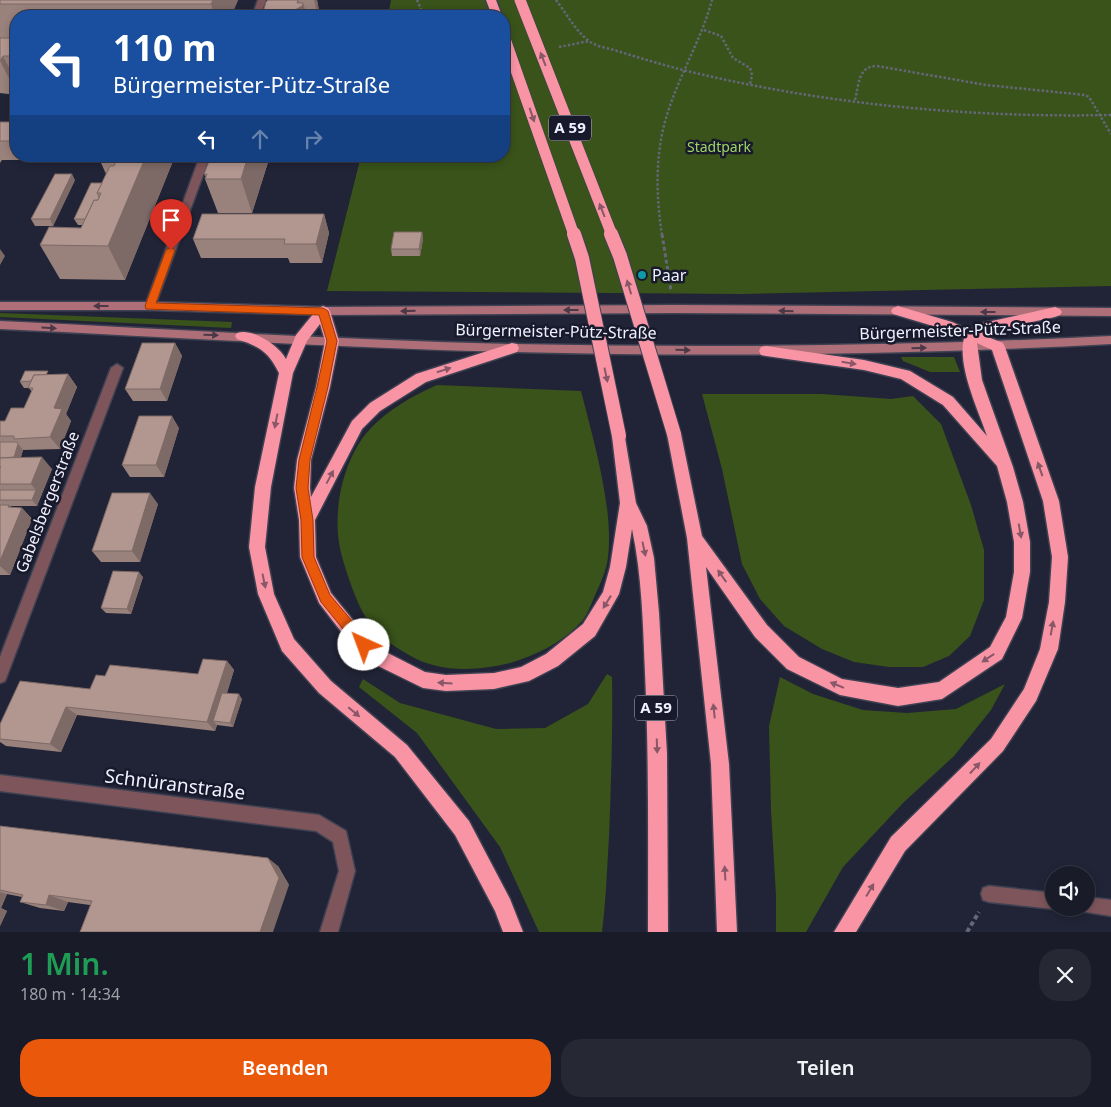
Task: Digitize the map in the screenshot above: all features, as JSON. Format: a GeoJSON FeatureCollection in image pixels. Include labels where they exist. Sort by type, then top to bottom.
{"type":"FeatureCollection","features":[{"type":"Feature","properties":{"kind":"highway","name":"A 59"},"geometry":{"type":"LineString","coordinates":[[520,0],[620,256],[674,434],[695,538],[720,764],[727,932]]}},
{"type":"Feature","properties":{"kind":"highway","name":"A 59"},"geometry":{"type":"LineString","coordinates":[[510,53],[582,258],[619,436],[628,503],[639,526],[646,558],[658,754],[658,932]]}},
{"type":"Feature","properties":{"kind":"highway"},"geometry":{"type":"LineString","coordinates":[[323,311],[301,339],[286,373],[263,487],[257,547],[266,594],[288,645],[325,687],[402,752],[462,828],[503,906],[513,932]]}},
{"type":"Feature","properties":{"kind":"highway"},"geometry":{"type":"LineString","coordinates":[[323,311],[332,341],[323,387],[304,460],[302,488],[307,520],[308,557],[325,598],[355,636],[374,655],[423,680],[446,684],[494,681],[523,675],[552,660],[589,630],[611,594],[618,567],[628,503]]}},
{"type":"Feature","properties":{"kind":"highway"},"geometry":{"type":"LineString","coordinates":[[844,932],[898,844],[997,745],[1030,695],[1049,649],[1057,602],[1060,557],[1051,501],[998,347],[971,341],[947,325],[898,312]]}},
{"type":"Feature","properties":{"kind":"highway"},"geometry":{"type":"LineString","coordinates":[[695,538],[761,631],[792,663],[840,687],[850,689],[898,697],[942,690],[996,653],[1014,618],[1022,572],[1022,542],[1015,502],[975,380],[971,341],[983,328],[1055,312]]}},
{"type":"Feature","properties":{"kind":"highway"},"geometry":{"type":"LineString","coordinates":[[242,336],[268,346],[277,353],[286,373]]}},
{"type":"Feature","properties":{"kind":"highway"},"geometry":{"type":"LineString","coordinates":[[307,520],[357,425],[375,407],[421,378],[512,348]]}},
{"type":"Feature","properties":{"kind":"highway"},"geometry":{"type":"LineString","coordinates":[[766,351],[905,374],[948,401],[1005,467]]}},
{"type":"Feature","properties":{"kind":"main road","name":"Bürgermeister-Pütz-Straße"},"geometry":{"type":"LineString","coordinates":[[0,306],[150,306],[323,311],[674,309],[1111,312]]}},
{"type":"Feature","properties":{"kind":"main road","name":"Bürgermeister-Pütz-Straße"},"geometry":{"type":"LineString","coordinates":[[0,326],[512,348],[766,351],[971,341]]}},
{"type":"Feature","properties":{"kind":"main road","name":"Bürgermeister-Pütz-Straße"},"geometry":{"type":"LineString","coordinates":[[998,347],[1111,340]]}},
{"type":"Feature","properties":{"kind":"street"},"geometry":{"type":"LineString","coordinates":[[150,306],[203,162]]}},
{"type":"Feature","properties":{"kind":"street","name":"Gabelsbergerstraße"},"geometry":{"type":"LineString","coordinates":[[0,676],[117,368]]}},
{"type":"Feature","properties":{"kind":"street","name":"Schnüranstraße"},"geometry":{"type":"LineString","coordinates":[[0,783],[319,823],[340,837],[347,871],[329,932]]}},
{"type":"Feature","properties":{"kind":"street"},"geometry":{"type":"LineString","coordinates":[[989,894],[1045,900]]}},
{"type":"Feature","properties":{"kind":"street"},"geometry":{"type":"LineString","coordinates":[[1095,906],[1111,908]]}},
{"type":"Feature","properties":{"kind":"path"},"geometry":{"type":"LineString","coordinates":[[556,0],[584,37],[594,44],[685,71],[750,85],[855,100],[968,112],[1111,115]]}},
{"type":"Feature","properties":{"kind":"path"},"geometry":{"type":"LineString","coordinates":[[674,309],[661,236],[656,179],[662,132],[685,71],[704,30],[712,0]]}},
{"type":"Feature","properties":{"kind":"path"},"geometry":{"type":"LineString","coordinates":[[704,30],[718,33],[722,36],[735,60],[750,68],[752,75],[750,85]]}},
{"type":"Feature","properties":{"kind":"path"},"geometry":{"type":"LineString","coordinates":[[855,100],[863,70],[868,66],[877,66],[986,85],[1085,95],[1089,97],[1111,134]]}},
{"type":"Feature","properties":{"kind":"green space","name":"Stadtpark"},"geometry":{"type":"Polygon","coordinates":[[[391,0],[1111,0],[1111,286],[742,294],[327,291],[359,162],[510,162],[510,10],[389,10],[391,0]]]}},
{"type":"Feature","properties":{"kind":"green space"},"geometry":{"type":"Polygon","coordinates":[[[0,313],[232,322],[231,328],[0,317],[0,313]]]}},
{"type":"Feature","properties":{"kind":"green space"},"geometry":{"type":"Polygon","coordinates":[[[901,357],[954,357],[960,372],[930,372],[903,361],[901,357]]]}},
{"type":"Feature","properties":{"kind":"green space"},"geometry":{"type":"Polygon","coordinates":[[[437,385],[581,391],[601,474],[608,517],[609,538],[606,566],[588,611],[575,629],[549,647],[510,663],[485,668],[445,668],[421,661],[400,650],[378,633],[367,619],[355,595],[342,558],[338,534],[338,506],[344,478],[354,451],[370,429],[385,415],[410,398],[437,385]]]}},
{"type":"Feature","properties":{"kind":"green space"},"geometry":{"type":"Polygon","coordinates":[[[702,394],[822,394],[891,399],[913,396],[941,424],[971,505],[984,550],[984,600],[970,636],[949,656],[923,667],[889,667],[854,662],[822,649],[784,626],[760,599],[742,564],[722,469],[702,394]]]}},
{"type":"Feature","properties":{"kind":"green space"},"geometry":{"type":"Polygon","coordinates":[[[607,674],[612,677],[612,737],[609,837],[602,932],[539,932],[500,847],[417,733],[359,687],[363,679],[400,703],[496,729],[545,728],[588,704],[607,674]]]}},
{"type":"Feature","properties":{"kind":"green space"},"geometry":{"type":"Polygon","coordinates":[[[780,677],[813,694],[863,710],[907,713],[956,709],[1005,684],[991,710],[954,756],[904,802],[843,867],[806,932],[776,932],[769,726],[780,677]]]}},
{"type":"Feature","properties":{"kind":"building"},"geometry":{"type":"Polygon","coordinates":[[[0,0],[213,0],[211,4],[0,4],[0,0]]]}},
{"type":"Feature","properties":{"kind":"building"},"geometry":{"type":"Polygon","coordinates":[[[268,0],[298,0],[297,3],[303,3],[302,6],[295,10],[264,10],[268,0]]]}},
{"type":"Feature","properties":{"kind":"building"},"geometry":{"type":"Polygon","coordinates":[[[0,38],[10,38],[10,56],[3,56],[0,61],[0,38]]]}},
{"type":"Feature","properties":{"kind":"building"},"geometry":{"type":"Polygon","coordinates":[[[0,122],[10,122],[10,141],[0,141],[0,122]]]}},
{"type":"Feature","properties":{"kind":"building"},"geometry":{"type":"Polygon","coordinates":[[[116,162],[143,162],[108,246],[40,245],[49,227],[81,228],[94,200],[98,200],[101,193],[97,193],[110,166],[114,166],[116,162]]]}},
{"type":"Feature","properties":{"kind":"building"},"geometry":{"type":"Polygon","coordinates":[[[209,162],[246,162],[241,179],[205,179],[207,174],[204,174],[209,162]]]}},
{"type":"Feature","properties":{"kind":"building"},"geometry":{"type":"Polygon","coordinates":[[[55,174],[72,174],[50,219],[31,219],[55,174]]]}},
{"type":"Feature","properties":{"kind":"building"},"geometry":{"type":"Polygon","coordinates":[[[91,183],[102,183],[97,193],[98,200],[94,200],[85,219],[74,219],[91,183]]]}},
{"type":"Feature","properties":{"kind":"building"},"geometry":{"type":"Polygon","coordinates":[[[202,214],[324,214],[316,244],[284,244],[285,239],[193,239],[202,214]]]}},
{"type":"Feature","properties":{"kind":"building"},"geometry":{"type":"Polygon","coordinates":[[[394,232],[422,232],[419,249],[391,249],[394,232]]]}},
{"type":"Feature","properties":{"kind":"building"},"geometry":{"type":"Polygon","coordinates":[[[142,343],[175,343],[160,389],[125,389],[142,343]]]}},
{"type":"Feature","properties":{"kind":"building"},"geometry":{"type":"Polygon","coordinates":[[[25,371],[48,371],[46,375],[34,375],[31,381],[20,382],[25,371]]]}},
{"type":"Feature","properties":{"kind":"building"},"geometry":{"type":"Polygon","coordinates":[[[68,374],[54,408],[62,409],[50,437],[14,439],[14,436],[0,436],[0,421],[5,421],[11,408],[24,408],[33,388],[28,388],[34,375],[68,374]]]}},
{"type":"Feature","properties":{"kind":"building"},"geometry":{"type":"Polygon","coordinates":[[[139,416],[172,416],[156,465],[122,465],[139,416]]]}},
{"type":"Feature","properties":{"kind":"building"},"geometry":{"type":"Polygon","coordinates":[[[0,442],[17,442],[14,457],[0,458],[0,442]]]}},
{"type":"Feature","properties":{"kind":"building"},"geometry":{"type":"Polygon","coordinates":[[[42,457],[31,484],[0,484],[0,458],[42,457]]]}},
{"type":"Feature","properties":{"kind":"building"},"geometry":{"type":"Polygon","coordinates":[[[0,490],[36,490],[32,500],[0,500],[0,490]]]}},
{"type":"Feature","properties":{"kind":"building"},"geometry":{"type":"Polygon","coordinates":[[[112,493],[150,493],[132,551],[92,551],[112,493]]]}},
{"type":"Feature","properties":{"kind":"building"},"geometry":{"type":"Polygon","coordinates":[[[0,505],[22,508],[0,561],[0,505]]]}},
{"type":"Feature","properties":{"kind":"building"},"geometry":{"type":"Polygon","coordinates":[[[113,571],[139,572],[127,609],[101,608],[113,571]]]}},
{"type":"Feature","properties":{"kind":"building"},"geometry":{"type":"Polygon","coordinates":[[[203,659],[227,661],[207,722],[66,707],[50,744],[0,739],[0,724],[20,681],[90,689],[96,675],[105,676],[110,665],[198,674],[203,659]]]}},
{"type":"Feature","properties":{"kind":"building"},"geometry":{"type":"Polygon","coordinates":[[[222,693],[239,694],[230,723],[213,721],[222,693]]]}},
{"type":"Feature","properties":{"kind":"building"},"geometry":{"type":"Polygon","coordinates":[[[0,826],[268,858],[279,878],[260,932],[80,932],[92,901],[49,895],[46,905],[20,902],[23,895],[0,890],[0,826]]]}},
{"type":"Feature","properties":{"kind":"place","name":"Paar"},"geometry":{"type":"Point","coordinates":[642,275]}},
{"type":"Feature","properties":{"kind":"route"},"geometry":{"type":"LineString","coordinates":[[171,250],[150,306],[323,311],[332,341],[323,387],[304,460],[302,488],[307,520],[308,557],[325,598],[364,645]]}}]}
